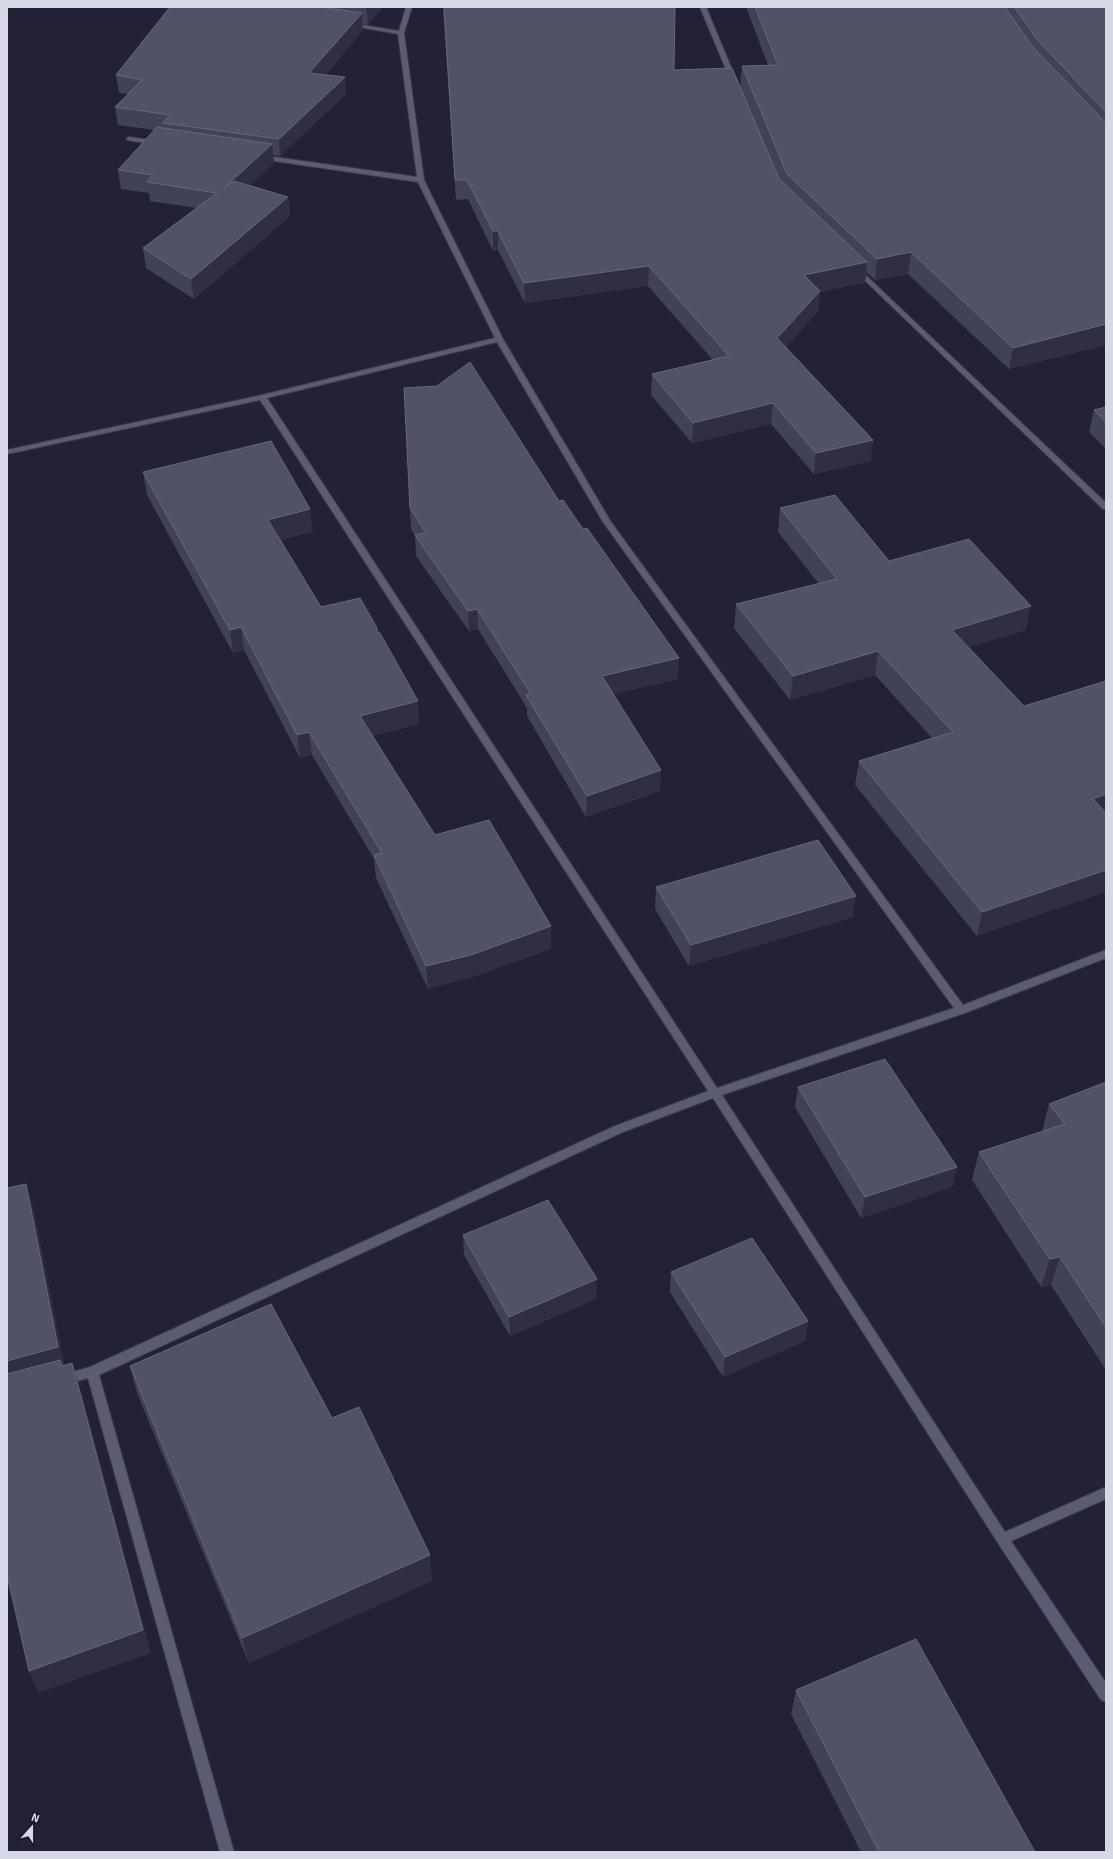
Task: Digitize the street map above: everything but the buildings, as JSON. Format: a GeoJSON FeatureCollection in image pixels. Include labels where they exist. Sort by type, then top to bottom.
{"type":"FeatureCollection","features":[{"type":"Feature","properties":{"kind":"street"},"geometry":{"type":"LineString","coordinates":[[409,7],[401,33],[421,180],[499,339],[607,522],[962,1010]]}},
{"type":"Feature","properties":{"kind":"street"},"geometry":{"type":"LineString","coordinates":[[703,7],[736,87]]}},
{"type":"Feature","properties":{"kind":"street"},"geometry":{"type":"LineString","coordinates":[[340,24],[401,33]]}},
{"type":"Feature","properties":{"kind":"street"},"geometry":{"type":"LineString","coordinates":[[129,139],[168,144]]}},
{"type":"Feature","properties":{"kind":"street"},"geometry":{"type":"LineString","coordinates":[[255,157],[421,180]]}},
{"type":"Feature","properties":{"kind":"street"},"geometry":{"type":"LineString","coordinates":[[849,262],[1106,507]]}},
{"type":"Feature","properties":{"kind":"street"},"geometry":{"type":"LineString","coordinates":[[7,452],[262,397],[499,339]]}},
{"type":"Feature","properties":{"kind":"street"},"geometry":{"type":"LineString","coordinates":[[262,397],[715,1093],[1002,1539],[1106,1695]]}},
{"type":"Feature","properties":{"kind":"street"},"geometry":{"type":"LineString","coordinates":[[50,1384],[92,1372],[619,1129],[715,1093],[962,1010],[1106,954]]}},
{"type":"Feature","properties":{"kind":"street"},"geometry":{"type":"LineString","coordinates":[[92,1372],[227,1852]]}},
{"type":"Feature","properties":{"kind":"street"},"geometry":{"type":"LineString","coordinates":[[1002,1539],[1106,1493]]}}]}
